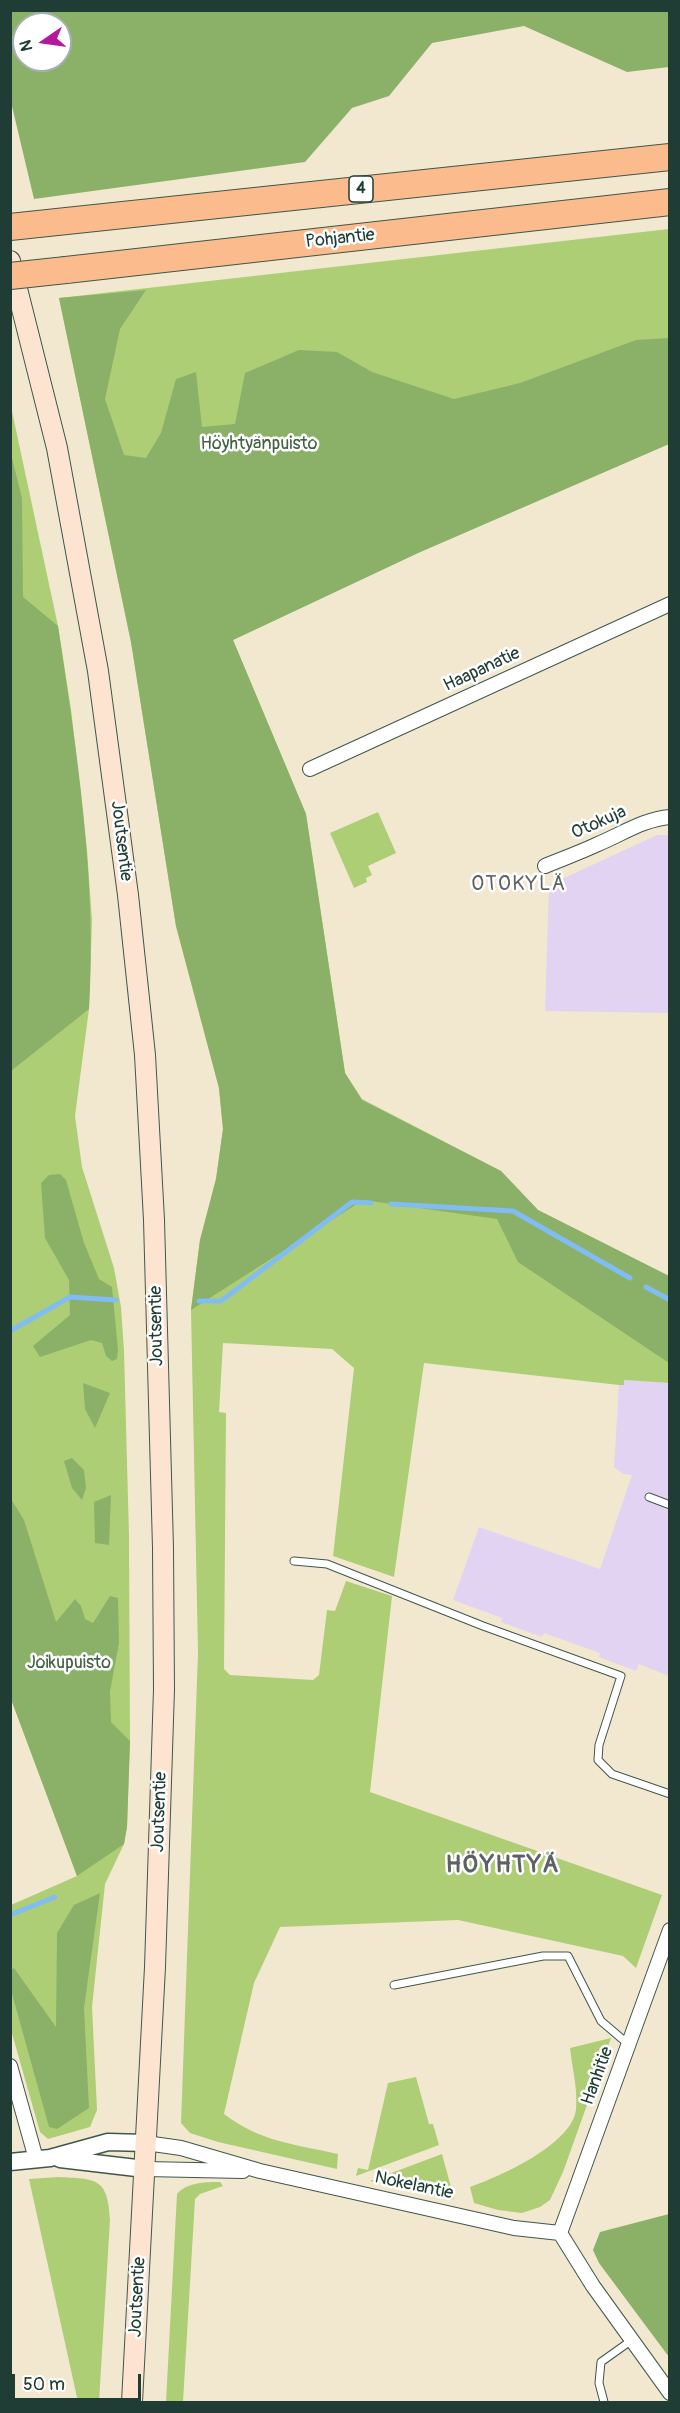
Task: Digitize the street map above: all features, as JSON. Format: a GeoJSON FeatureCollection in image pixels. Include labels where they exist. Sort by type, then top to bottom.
{"type":"FeatureCollection","features":[{"type":"Feature","properties":{"kind":"highway","name":"4"},"geometry":{"type":"LineString","coordinates":[[10,227],[669,157]]}},
{"type":"Feature","properties":{"kind":"highway","name":"Pohjantie"},"geometry":{"type":"LineString","coordinates":[[10,276],[669,202]]}},
{"type":"Feature","properties":{"kind":"main road","name":"Joutsentie"},"geometry":{"type":"LineString","coordinates":[[10,261],[57,448],[99,671],[128,895],[145,1055],[154,1220],[164,1677],[156,1955],[132,2403]]}},
{"type":"Feature","properties":{"kind":"street","name":"Haapanatie"},"geometry":{"type":"LineString","coordinates":[[310,769],[669,604]]}},
{"type":"Feature","properties":{"kind":"street","name":"Otokuja"},"geometry":{"type":"LineString","coordinates":[[545,866],[598,845],[642,823],[669,817]]}},
{"type":"Feature","properties":{"kind":"street","name":"Hanhitie"},"geometry":{"type":"LineString","coordinates":[[560,2234],[669,1930]]}},
{"type":"Feature","properties":{"kind":"street"},"geometry":{"type":"LineString","coordinates":[[10,2066],[43,2158]]}},
{"type":"Feature","properties":{"kind":"street","name":"Nokelantie"},"geometry":{"type":"LineString","coordinates":[[10,2162],[43,2158],[108,2142],[181,2148],[260,2171],[514,2228],[560,2234]]}},
{"type":"Feature","properties":{"kind":"street","name":"Nokelantie"},"geometry":{"type":"LineString","coordinates":[[43,2158],[145,2169],[260,2171]]}},
{"type":"Feature","properties":{"kind":"street"},"geometry":{"type":"LineString","coordinates":[[560,2234],[593,2286],[669,2393]]}},
{"type":"Feature","properties":{"kind":"lane"},"geometry":{"type":"LineString","coordinates":[[649,1497],[669,1505]]}},
{"type":"Feature","properties":{"kind":"lane"},"geometry":{"type":"LineString","coordinates":[[294,1561],[327,1564],[483,1626],[621,1676],[599,1744],[598,1760],[612,1774],[669,1794]]}},
{"type":"Feature","properties":{"kind":"lane"},"geometry":{"type":"LineString","coordinates":[[394,1984],[543,1956],[568,1956],[601,2021],[628,2044]]}},
{"type":"Feature","properties":{"kind":"lane"},"geometry":{"type":"LineString","coordinates":[[604,2403],[599,2383],[601,2362],[632,2340]]}},
{"type":"Feature","properties":{"kind":"shaded area"},"geometry":{"type":"Polygon","coordinates":[[[657,835],[669,835],[669,1013],[545,1011],[549,885],[657,835]]]}},
{"type":"Feature","properties":{"kind":"shaded area"},"geometry":{"type":"Polygon","coordinates":[[[624,1380],[669,1383],[669,1676],[639,1664],[636,1671],[599,1657],[600,1653],[544,1633],[542,1637],[501,1622],[502,1618],[453,1600],[479,1527],[600,1569],[632,1475],[623,1474],[614,1467],[619,1385],[623,1385],[624,1380]]]}},
{"type":"Feature","properties":{"kind":"green space"},"geometry":{"type":"Polygon","coordinates":[[[10,11],[669,11],[669,67],[627,72],[524,26],[432,43],[389,96],[352,108],[305,162],[34,199],[11,102],[10,11]]]}},
{"type":"Feature","properties":{"kind":"green space","name":"Höyhtyänpuisto"},"geometry":{"type":"Polygon","coordinates":[[[669,229],[669,444],[418,553],[233,640],[306,814],[345,1073],[362,1099],[501,1171],[538,1210],[669,1276],[669,1383],[624,1380],[624,1385],[619,1385],[424,1363],[394,1577],[333,1556],[354,1368],[332,1349],[223,1343],[219,1412],[226,1413],[224,1669],[230,1675],[313,1680],[319,1675],[327,1610],[335,1611],[346,1581],[392,1596],[370,1792],[662,1895],[636,1968],[623,1956],[458,1920],[280,1927],[254,1983],[224,2114],[251,2131],[278,2141],[338,2154],[337,2169],[218,2142],[190,2133],[181,2123],[198,1653],[191,1310],[200,1240],[216,1179],[223,1129],[219,1088],[176,926],[131,642],[59,298],[669,229]]]}},
{"type":"Feature","properties":{"kind":"green space"},"geometry":{"type":"Polygon","coordinates":[[[146,290],[120,329],[105,399],[124,455],[146,458],[161,433],[176,379],[196,372],[202,427],[235,424],[245,373],[299,350],[337,352],[372,372],[454,399],[520,383],[636,340],[669,338],[669,444],[418,553],[233,640],[306,814],[345,1073],[362,1100],[501,1171],[538,1210],[669,1276],[669,1363],[518,1262],[497,1219],[363,1200],[191,1310],[200,1240],[216,1179],[223,1129],[219,1088],[176,926],[131,642],[59,298],[146,290]]]}},
{"type":"Feature","properties":{"kind":"green space","name":"Joikupuisto"},"geometry":{"type":"Polygon","coordinates":[[[10,402],[58,626],[71,709],[87,850],[92,920],[89,1009],[75,1116],[82,1167],[114,1268],[121,1307],[129,1536],[130,1741],[127,1827],[124,1844],[105,1884],[92,2007],[97,2110],[90,2127],[48,2139],[40,2132],[11,2030],[11,1905],[77,1876],[11,1699],[10,402]]]}},
{"type":"Feature","properties":{"kind":"green space"},"geometry":{"type":"Polygon","coordinates":[[[11,454],[22,498],[23,597],[58,626],[84,817],[91,961],[89,1009],[11,1071],[11,454]]]}},
{"type":"Feature","properties":{"kind":"green space"},"geometry":{"type":"Polygon","coordinates":[[[378,812],[396,853],[368,866],[372,875],[366,878],[367,882],[354,888],[330,833],[378,812]]]}},
{"type":"Feature","properties":{"kind":"green space"},"geometry":{"type":"Polygon","coordinates":[[[60,1174],[66,1180],[84,1243],[99,1279],[112,1287],[118,1350],[117,1359],[112,1361],[106,1356],[102,1343],[91,1340],[40,1357],[33,1346],[70,1315],[69,1280],[45,1238],[41,1183],[49,1175],[60,1174]]]}},
{"type":"Feature","properties":{"kind":"green space"},"geometry":{"type":"Polygon","coordinates":[[[83,1383],[110,1393],[95,1428],[85,1409],[83,1383]]]}},
{"type":"Feature","properties":{"kind":"green space"},"geometry":{"type":"Polygon","coordinates":[[[72,1458],[84,1470],[86,1488],[82,1500],[72,1488],[64,1461],[72,1458]]]}},
{"type":"Feature","properties":{"kind":"green space"},"geometry":{"type":"Polygon","coordinates":[[[111,1495],[109,1545],[95,1543],[94,1502],[111,1495]]]}},
{"type":"Feature","properties":{"kind":"green space"},"geometry":{"type":"Polygon","coordinates":[[[11,1499],[24,1520],[56,1622],[75,1599],[81,1606],[85,1619],[93,1623],[110,1596],[118,1598],[119,1643],[110,1691],[111,1722],[130,1741],[127,1827],[124,1844],[77,1876],[11,1699],[11,1499]]]}},
{"type":"Feature","properties":{"kind":"green space"},"geometry":{"type":"Polygon","coordinates":[[[100,1893],[84,2008],[89,2108],[57,2129],[49,2127],[11,1990],[11,1970],[14,1968],[56,2027],[57,1933],[74,1905],[100,1893]]]}},
{"type":"Feature","properties":{"kind":"green space"},"geometry":{"type":"Polygon","coordinates":[[[611,2038],[563,2172],[550,2200],[540,2207],[522,2213],[498,2210],[474,2203],[470,2187],[498,2176],[533,2157],[562,2135],[572,2122],[576,2109],[576,2086],[570,2048],[611,2038]]]}},
{"type":"Feature","properties":{"kind":"green space"},"geometry":{"type":"Polygon","coordinates":[[[416,2077],[429,2124],[433,2124],[439,2145],[356,2176],[358,2168],[368,2170],[388,2083],[416,2077]]]}},
{"type":"Feature","properties":{"kind":"green space"},"geometry":{"type":"Polygon","coordinates":[[[442,2154],[454,2198],[452,2200],[370,2181],[442,2154]]]}},
{"type":"Feature","properties":{"kind":"green space"},"geometry":{"type":"Polygon","coordinates":[[[58,2177],[91,2180],[98,2183],[103,2188],[109,2206],[99,2402],[78,2402],[29,2179],[58,2177]]]}},
{"type":"Feature","properties":{"kind":"green space"},"geometry":{"type":"Polygon","coordinates":[[[220,2182],[223,2186],[200,2194],[195,2199],[183,2402],[166,2402],[177,2194],[191,2185],[220,2182]]]}},
{"type":"Feature","properties":{"kind":"green space"},"geometry":{"type":"Polygon","coordinates":[[[670,2214],[669,2357],[599,2263],[593,2250],[600,2232],[670,2214]]]}},
{"type":"Feature","properties":{"kind":"waterway"},"geometry":{"type":"LineString","coordinates":[[199,1301],[221,1301],[352,1202],[371,1203]]}},
{"type":"Feature","properties":{"kind":"waterway"},"geometry":{"type":"LineString","coordinates":[[391,1204],[513,1211],[630,1278]]}},
{"type":"Feature","properties":{"kind":"waterway"},"geometry":{"type":"LineString","coordinates":[[646,1287],[670,1300]]}},
{"type":"Feature","properties":{"kind":"waterway"},"geometry":{"type":"LineString","coordinates":[[10,1331],[70,1297],[116,1300]]}},
{"type":"Feature","properties":{"kind":"waterway"},"geometry":{"type":"LineString","coordinates":[[10,1915],[55,1897]]}},
{"type":"Feature","properties":{"kind":"district","name":"OTOKYLÄ"},"geometry":{"type":"Point","coordinates":[519,885]}},
{"type":"Feature","properties":{"kind":"district","name":"HÖYHTYÄ"},"geometry":{"type":"Point","coordinates":[503,1866]}}]}
